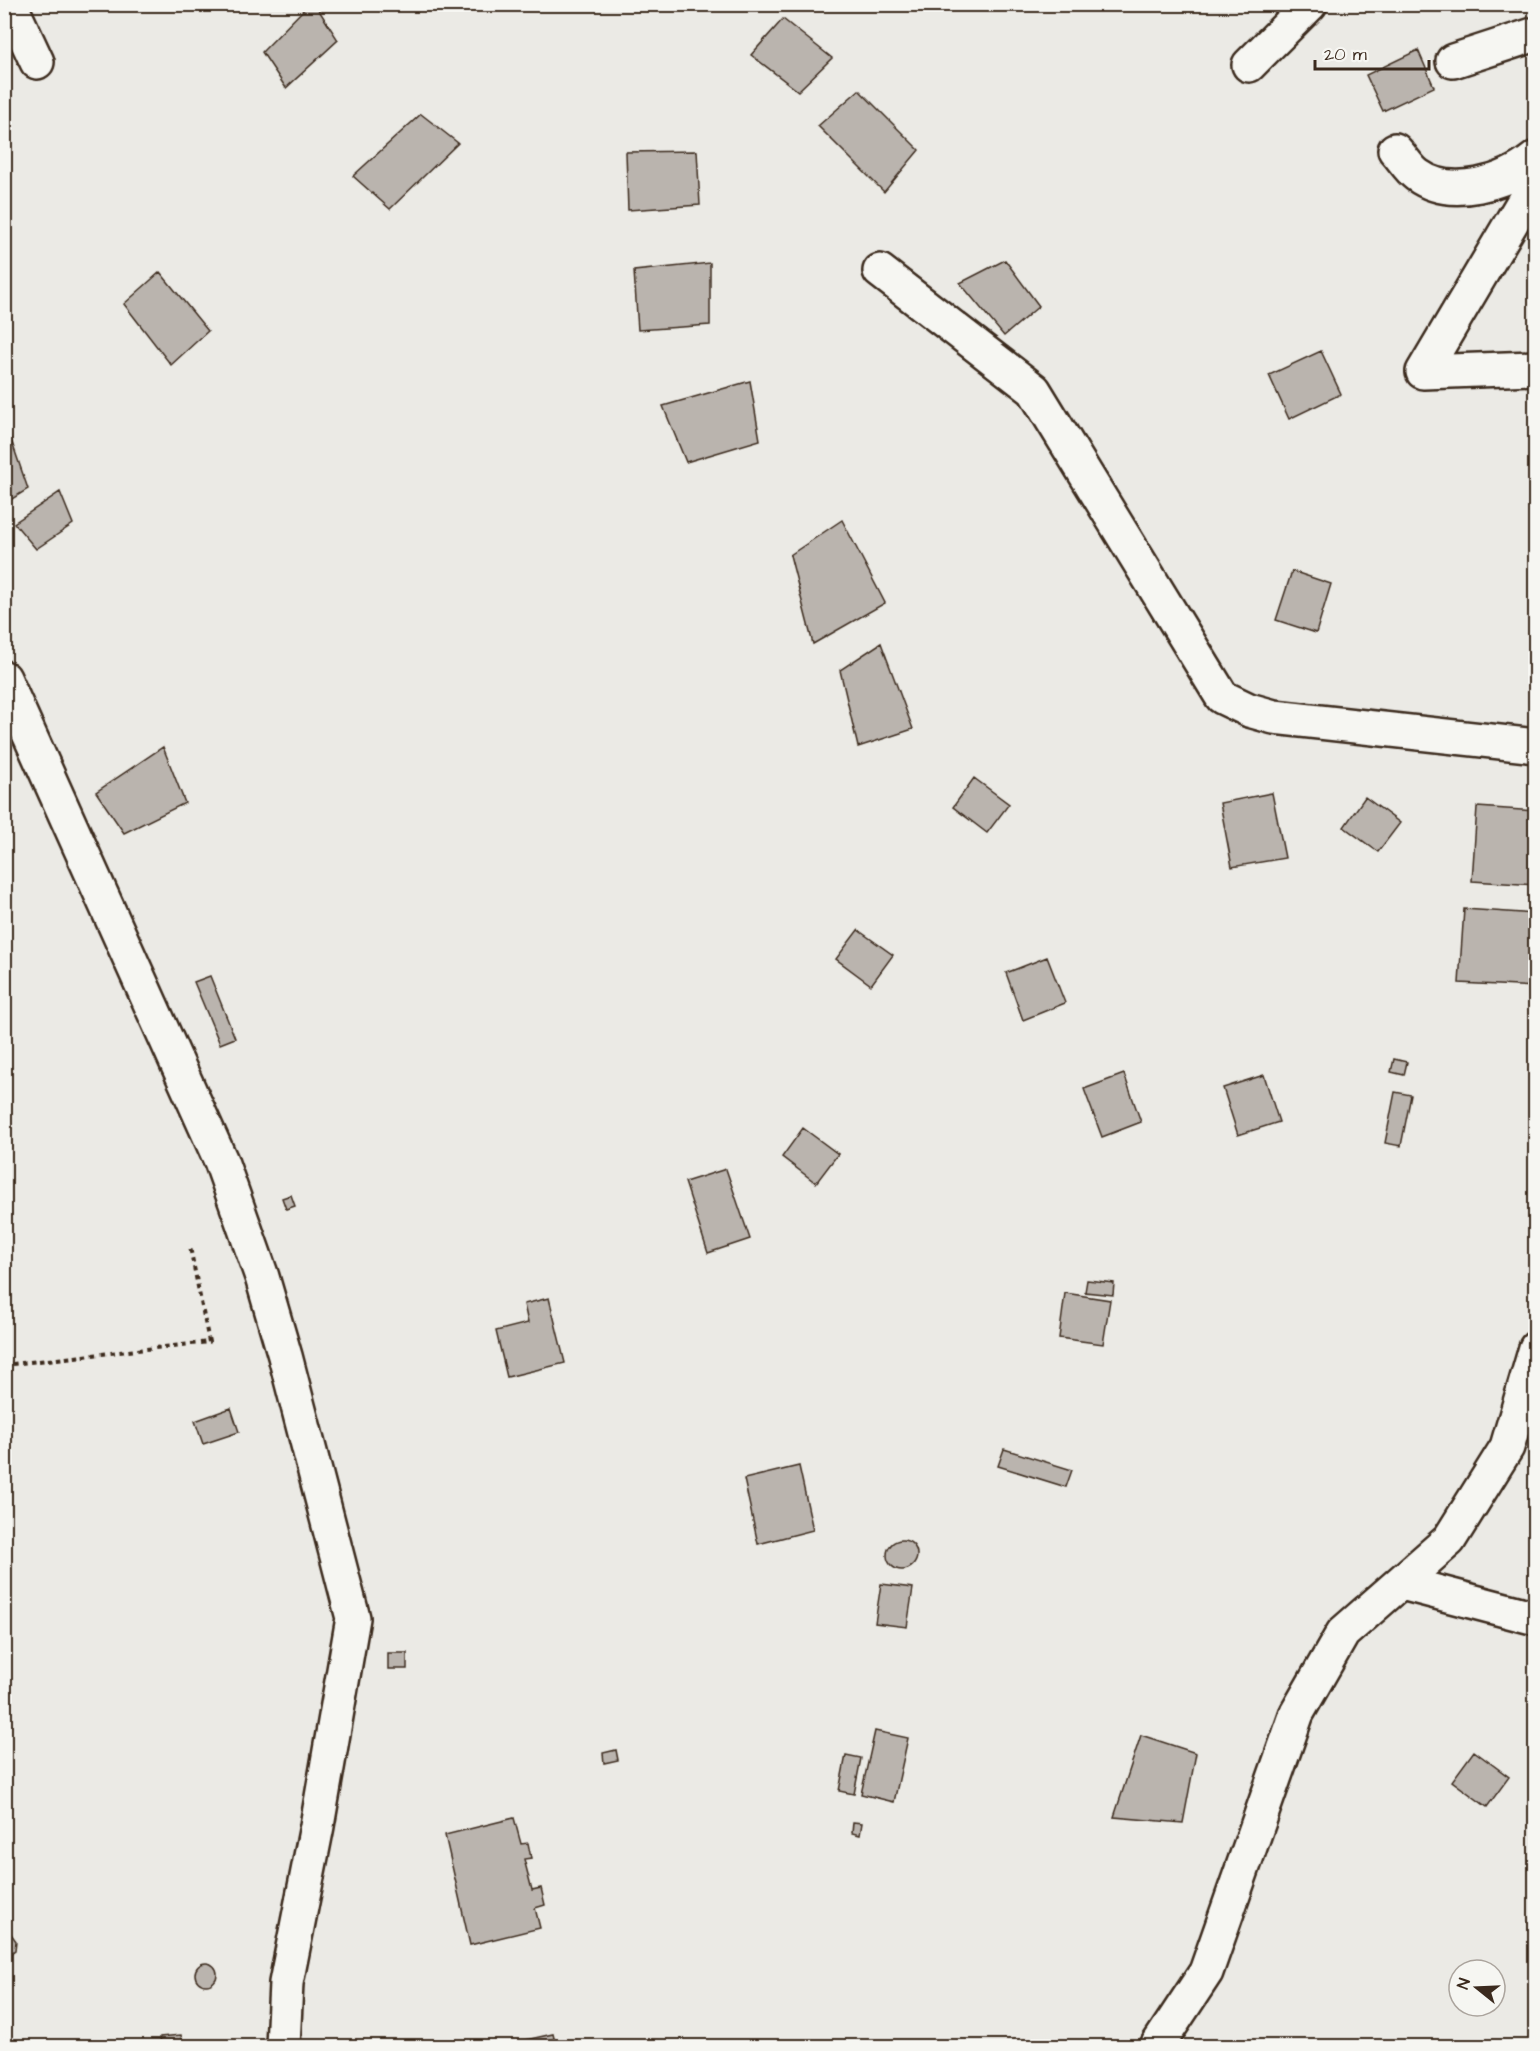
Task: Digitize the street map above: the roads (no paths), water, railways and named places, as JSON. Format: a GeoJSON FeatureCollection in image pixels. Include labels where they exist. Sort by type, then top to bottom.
{"type":"FeatureCollection","features":[{"type":"Feature","properties":{"kind":"street"},"geometry":{"type":"LineString","coordinates":[[10,4],[37,62]]}},
{"type":"Feature","properties":{"kind":"street"},"geometry":{"type":"LineString","coordinates":[[1249,65],[1310,4]]}},
{"type":"Feature","properties":{"kind":"street"},"geometry":{"type":"LineString","coordinates":[[1453,61],[1536,34]]}},
{"type":"Feature","properties":{"kind":"street"},"geometry":{"type":"LineString","coordinates":[[1395,150],[1417,175],[1447,188],[1483,185],[1524,168],[1536,158]]}},
{"type":"Feature","properties":{"kind":"street"},"geometry":{"type":"LineString","coordinates":[[1536,181],[1423,372],[1536,368]]}},
{"type":"Feature","properties":{"kind":"street"},"geometry":{"type":"LineString","coordinates":[[880,271],[1034,390],[1222,697],[1249,710],[1274,717],[1536,746]]}},
{"type":"Feature","properties":{"kind":"street"},"geometry":{"type":"LineString","coordinates":[[8,699],[221,1161],[262,1277],[285,1356],[353,1618],[317,1826],[286,1983],[283,2046]]}},
{"type":"Feature","properties":{"kind":"street"},"geometry":{"type":"LineString","coordinates":[[1157,2046],[1206,1972],[1297,1713],[1343,1633],[1449,1540],[1506,1447],[1536,1348]]}},
{"type":"Feature","properties":{"kind":"street"},"geometry":{"type":"LineString","coordinates":[[1402,1583],[1536,1618]]}}]}
